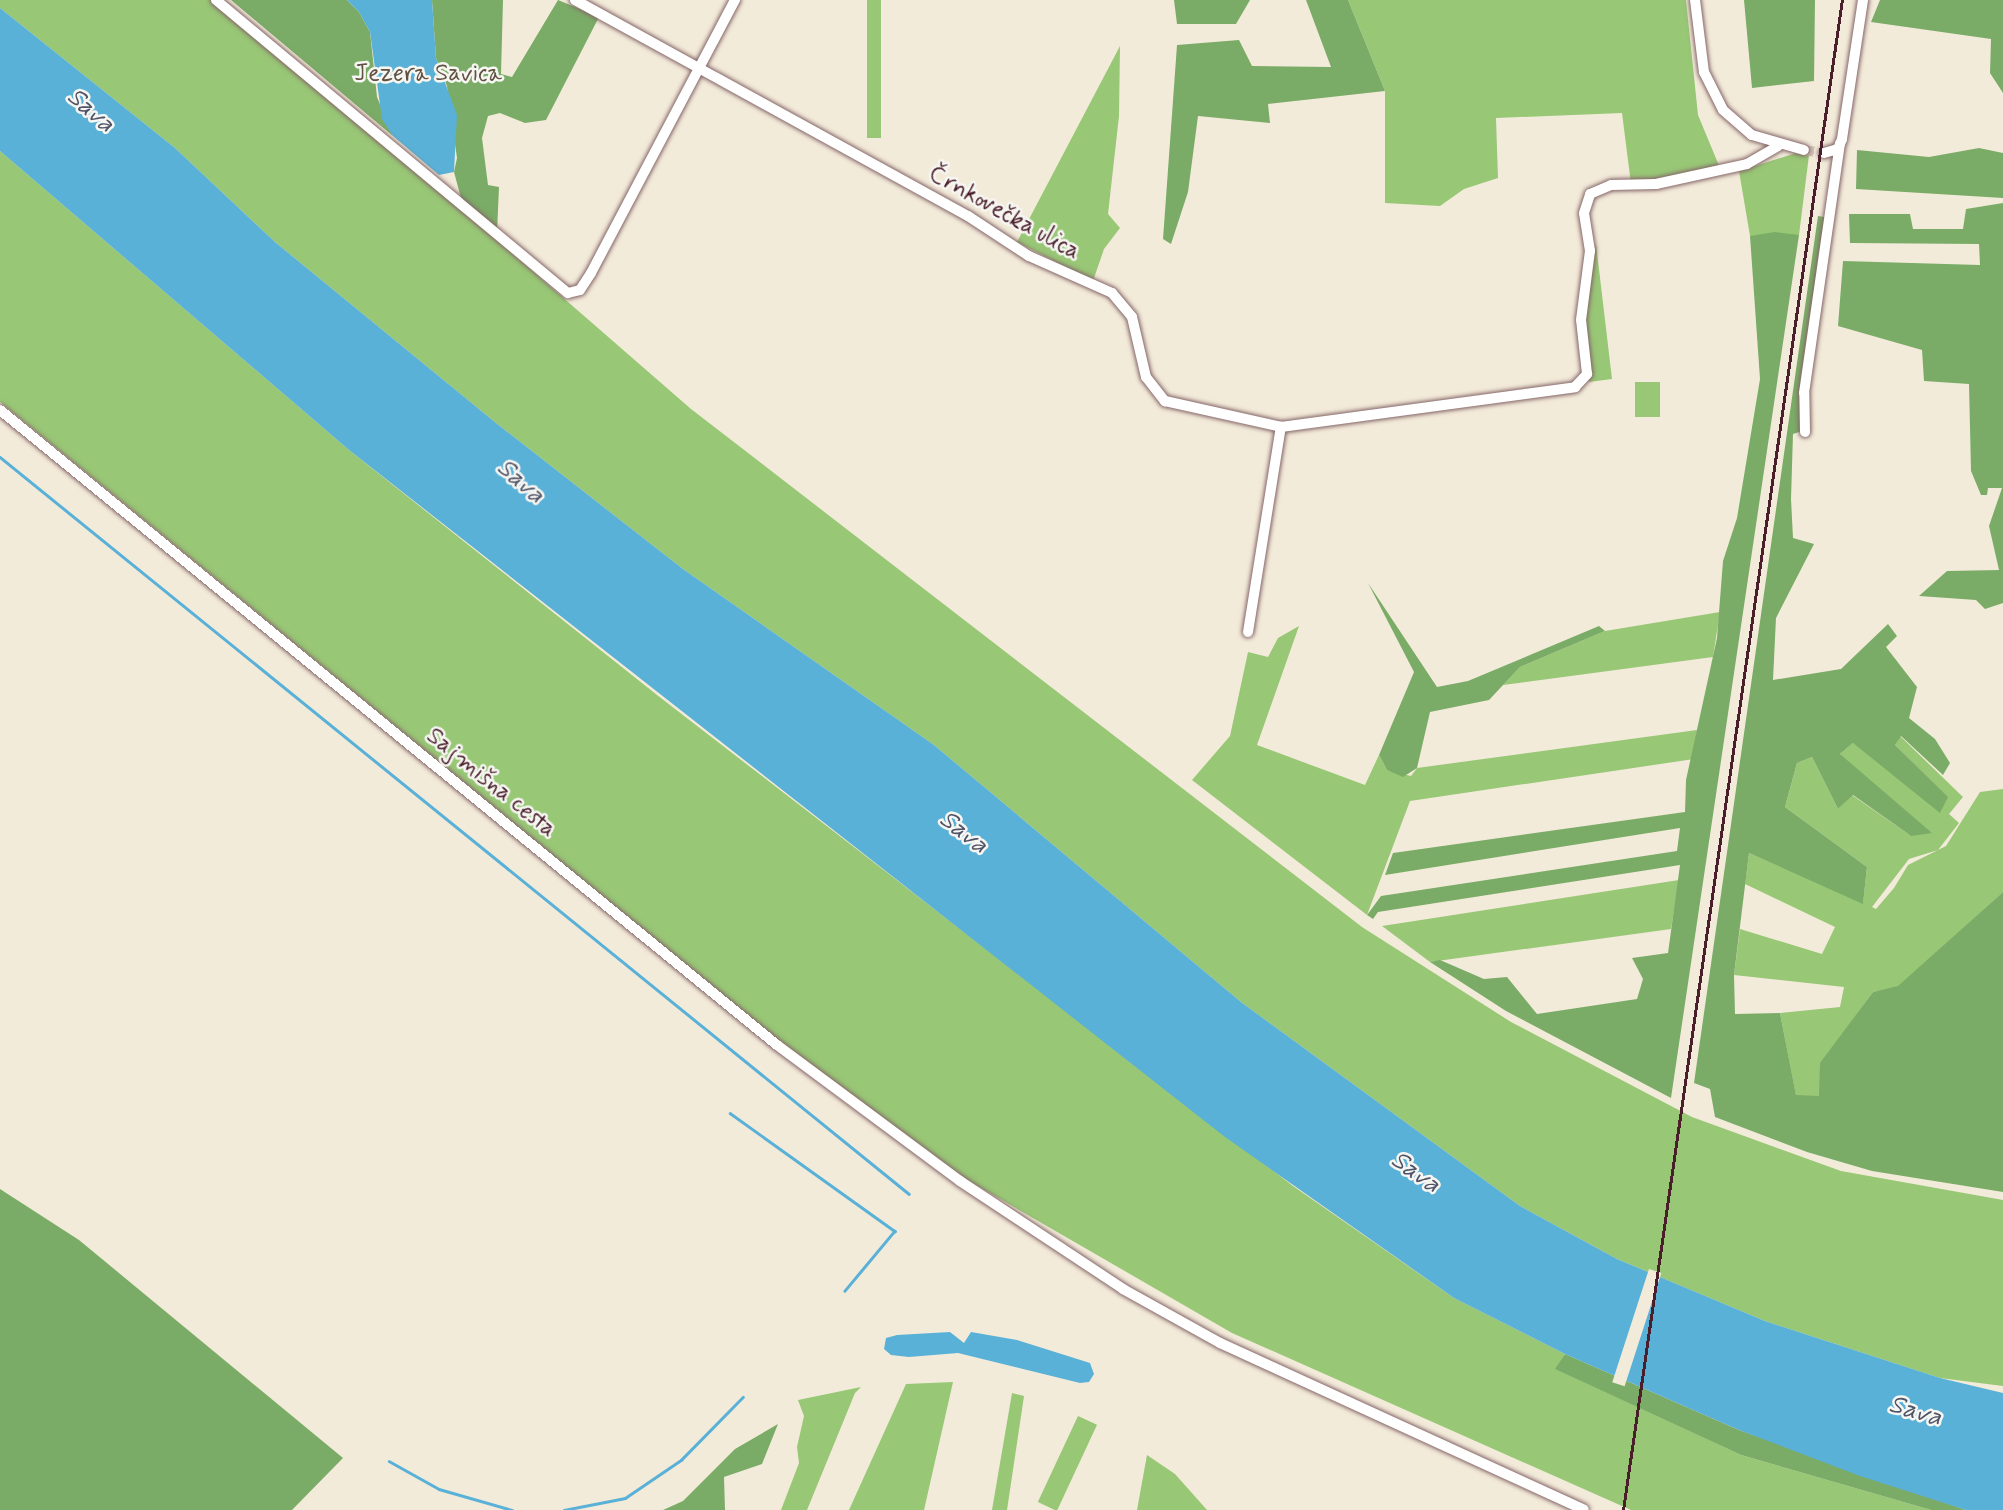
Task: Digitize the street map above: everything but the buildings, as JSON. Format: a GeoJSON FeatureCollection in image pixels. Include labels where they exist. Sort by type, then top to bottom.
{"type":"FeatureCollection","features":[{"type":"Feature","properties":{"kind":"street"},"geometry":{"type":"LineString","coordinates":[[216,0],[562,292],[574,293],[585,285],[735,0]]}},
{"type":"Feature","properties":{"kind":"street","name":"Črnkovečka ulica"},"geometry":{"type":"LineString","coordinates":[[575,0],[964,214],[1029,256],[1112,293],[1132,317],[1146,377],[1165,401],[1281,427],[1575,387],[1587,374],[1581,320],[1590,251],[1584,213],[1590,194],[1611,185],[1656,184],[1747,164],[1778,146]]}},
{"type":"Feature","properties":{"kind":"street"},"geometry":{"type":"LineString","coordinates":[[1695,0],[1709,87],[1734,123],[1778,146],[1804,150]]}},
{"type":"Feature","properties":{"kind":"street"},"geometry":{"type":"LineString","coordinates":[[1805,432],[1804,393],[1863,0]]}},
{"type":"Feature","properties":{"kind":"street"},"geometry":{"type":"LineString","coordinates":[[1824,153],[1834,152],[1840,144]]}},
{"type":"Feature","properties":{"kind":"street","name":"Sajmišna cesta"},"geometry":{"type":"LineString","coordinates":[[0,410],[778,1045],[960,1181],[1123,1289],[1210,1338],[1584,1510]]}},
{"type":"Feature","properties":{"kind":"street"},"geometry":{"type":"LineString","coordinates":[[1248,632],[1281,427]]}},
{"type":"Feature","properties":{"kind":"green space"},"geometry":{"type":"Polygon","coordinates":[[[0,0],[211,0],[452,201],[691,409],[1362,927],[1511,1022],[1692,1117],[1841,1171],[2003,1200],[2003,1386],[1940,1378],[1765,1321],[1617,1259],[1520,1206],[1241,1002],[934,745],[683,569],[496,423],[275,242],[175,148],[0,8],[0,0]]]}},
{"type":"Feature","properties":{"kind":"green space"},"geometry":{"type":"Polygon","coordinates":[[[231,0],[347,0],[359,12],[370,32],[377,97],[393,136],[231,0]]]}},
{"type":"Feature","properties":{"kind":"green space"},"geometry":{"type":"Polygon","coordinates":[[[432,0],[503,0],[501,74],[512,77],[558,0],[599,17],[546,120],[525,123],[500,113],[488,116],[482,138],[488,185],[499,187],[497,233],[462,202],[454,172],[457,158],[447,86],[436,58],[432,0]]]}},
{"type":"Feature","properties":{"kind":"green space"},"geometry":{"type":"Polygon","coordinates":[[[867,0],[881,0],[881,138],[867,138],[867,0]]]}},
{"type":"Feature","properties":{"kind":"green space"},"geometry":{"type":"Polygon","coordinates":[[[1174,0],[1250,0],[1236,24],[1177,24],[1174,0]]]}},
{"type":"Feature","properties":{"kind":"green space"},"geometry":{"type":"Polygon","coordinates":[[[1306,0],[1348,0],[1385,91],[1268,104],[1270,123],[1198,116],[1188,192],[1171,244],[1163,239],[1177,45],[1239,40],[1252,66],[1331,67],[1306,0]]]}},
{"type":"Feature","properties":{"kind":"green space"},"geometry":{"type":"Polygon","coordinates":[[[1348,0],[1686,0],[1698,115],[1720,168],[1631,184],[1622,113],[1496,118],[1498,178],[1464,189],[1440,206],[1385,203],[1385,91],[1348,0]]]}},
{"type":"Feature","properties":{"kind":"green space"},"geometry":{"type":"Polygon","coordinates":[[[1744,0],[1815,0],[1814,81],[1752,88],[1744,0]]]}},
{"type":"Feature","properties":{"kind":"green space"},"geometry":{"type":"Polygon","coordinates":[[[1880,0],[2003,0],[2003,93],[1990,73],[1991,39],[1871,22],[1880,0]]]}},
{"type":"Feature","properties":{"kind":"green space"},"geometry":{"type":"Polygon","coordinates":[[[1120,46],[1119,116],[1108,214],[1120,228],[1104,249],[1093,281],[1017,242],[1120,46]]]}},
{"type":"Feature","properties":{"kind":"green space"},"geometry":{"type":"Polygon","coordinates":[[[1979,148],[2003,153],[2003,198],[1856,189],[1857,150],[1929,157],[1979,148]]]}},
{"type":"Feature","properties":{"kind":"green space"},"geometry":{"type":"Polygon","coordinates":[[[0,151],[349,450],[657,695],[1293,1186],[1454,1298],[1565,1354],[1556,1369],[1741,1455],[1931,1510],[1631,1510],[1232,1333],[969,1181],[782,1043],[0,402],[0,151]]]}},
{"type":"Feature","properties":{"kind":"green space"},"geometry":{"type":"Polygon","coordinates":[[[1796,153],[1809,155],[1799,235],[1750,236],[1739,171],[1796,153]]]}},
{"type":"Feature","properties":{"kind":"green space"},"geometry":{"type":"Polygon","coordinates":[[[2003,203],[2003,603],[1985,609],[1976,600],[1919,596],[1947,571],[1999,570],[1989,526],[2002,488],[1988,488],[1987,495],[1981,495],[1971,471],[1969,384],[1924,381],[1922,350],[1838,326],[1843,261],[1980,265],[1979,244],[1850,243],[1849,214],[1910,214],[1913,229],[1963,229],[1966,209],[2003,203]]]}},
{"type":"Feature","properties":{"kind":"green space"},"geometry":{"type":"Polygon","coordinates":[[[1818,216],[1830,218],[1802,431],[1793,434],[1791,499],[1793,538],[1814,544],[1776,618],[1773,680],[1841,669],[1888,624],[1897,636],[1886,647],[1917,687],[1909,718],[1935,739],[1950,763],[1943,775],[1901,736],[1895,745],[1948,797],[1940,813],[1853,743],[1840,754],[1932,833],[1911,836],[1853,795],[1838,809],[1812,757],[1797,763],[1785,807],[1867,867],[1863,904],[1749,853],[1734,975],[1735,1014],[1780,1013],[1796,1095],[1819,1096],[1820,1063],[1873,992],[1898,986],[2003,892],[2003,1192],[1872,1171],[1807,1152],[1715,1117],[1710,1089],[1694,1083],[1818,216]]]}},
{"type":"Feature","properties":{"kind":"green space"},"geometry":{"type":"Polygon","coordinates":[[[1775,232],[1799,235],[1671,1098],[1506,1011],[1430,962],[1440,960],[1484,979],[1507,977],[1537,1014],[1637,999],[1643,979],[1632,958],[1668,953],[1680,865],[1378,912],[1373,919],[1367,915],[1381,896],[1677,851],[1680,828],[1385,875],[1393,853],[1685,812],[1686,780],[1717,638],[1723,561],[1737,518],[1760,379],[1750,236],[1775,232]]]}},
{"type":"Feature","properties":{"kind":"green space"},"geometry":{"type":"Polygon","coordinates":[[[1596,244],[1612,379],[1589,382],[1584,305],[1596,244]]]}},
{"type":"Feature","properties":{"kind":"green space"},"geometry":{"type":"Polygon","coordinates":[[[1635,382],[1660,382],[1660,417],[1635,417],[1635,382]]]}},
{"type":"Feature","properties":{"kind":"green space"},"geometry":{"type":"Polygon","coordinates":[[[1368,583],[1437,687],[1468,681],[1599,626],[1605,631],[1520,667],[1489,700],[1430,712],[1417,768],[1403,777],[1387,770],[1379,755],[1414,672],[1368,583]]]}},
{"type":"Feature","properties":{"kind":"green space"},"geometry":{"type":"Polygon","coordinates":[[[1720,612],[1713,657],[1503,685],[1520,667],[1605,631],[1720,612]]]}},
{"type":"Feature","properties":{"kind":"green space"},"geometry":{"type":"Polygon","coordinates":[[[1299,626],[1257,745],[1365,785],[1379,755],[1387,770],[1411,776],[1417,768],[1697,730],[1694,759],[1410,801],[1367,915],[1192,780],[1230,736],[1248,652],[1268,657],[1278,638],[1299,626]]]}},
{"type":"Feature","properties":{"kind":"green space"},"geometry":{"type":"Polygon","coordinates":[[[1900,736],[1963,797],[1949,814],[1959,823],[1938,850],[1946,846],[1980,792],[2003,789],[2003,892],[1898,987],[1873,992],[1852,1021],[1819,1096],[1796,1096],[1780,1013],[1840,1007],[1844,987],[1734,975],[1740,929],[1822,954],[1835,927],[1745,884],[1749,853],[1863,903],[1867,867],[1785,807],[1797,763],[1812,757],[1838,809],[1852,795],[1911,836],[1840,754],[1853,743],[1947,797],[1895,745],[1900,736]],[[1938,850],[1909,859],[1872,907],[1876,909],[1894,888],[1908,865],[1938,850]]]}},
{"type":"Feature","properties":{"kind":"green space"},"geometry":{"type":"Polygon","coordinates":[[[1679,880],[1671,929],[1430,962],[1382,926],[1679,880]]]}},
{"type":"Feature","properties":{"kind":"green space"},"geometry":{"type":"Polygon","coordinates":[[[0,1189],[79,1240],[343,1458],[292,1510],[0,1510],[0,1189]]]}},
{"type":"Feature","properties":{"kind":"green space"},"geometry":{"type":"Polygon","coordinates":[[[1565,1354],[1739,1430],[1966,1510],[1931,1510],[1741,1455],[1555,1369],[1565,1354]]]}},
{"type":"Feature","properties":{"kind":"green space"},"geometry":{"type":"Polygon","coordinates":[[[953,1382],[924,1510],[849,1510],[906,1384],[953,1382]]]}},
{"type":"Feature","properties":{"kind":"green space"},"geometry":{"type":"Polygon","coordinates":[[[861,1387],[855,1393],[807,1510],[781,1510],[799,1463],[797,1447],[804,1416],[798,1400],[861,1387]]]}},
{"type":"Feature","properties":{"kind":"green space"},"geometry":{"type":"Polygon","coordinates":[[[1012,1393],[1024,1396],[1007,1510],[992,1510],[1012,1393]]]}},
{"type":"Feature","properties":{"kind":"green space"},"geometry":{"type":"Polygon","coordinates":[[[1078,1416],[1097,1425],[1057,1510],[1038,1502],[1078,1416]]]}},
{"type":"Feature","properties":{"kind":"green space"},"geometry":{"type":"Polygon","coordinates":[[[778,1424],[762,1464],[724,1477],[725,1510],[663,1510],[683,1501],[735,1449],[778,1424]]]}},
{"type":"Feature","properties":{"kind":"green space"},"geometry":{"type":"Polygon","coordinates":[[[1147,1455],[1175,1474],[1207,1510],[1137,1510],[1147,1455]]]}},
{"type":"Feature","properties":{"kind":"water"},"geometry":{"type":"Polygon","coordinates":[[[347,0],[432,0],[436,58],[457,115],[454,172],[439,175],[393,136],[382,119],[370,32],[359,12],[347,0]]]}},
{"type":"Feature","properties":{"kind":"water","name":"Sava"},"geometry":{"type":"Polygon","coordinates":[[[0,8],[175,148],[275,242],[496,423],[683,569],[934,745],[1241,1002],[1520,1206],[1617,1259],[1765,1321],[1940,1378],[2003,1393],[2003,1510],[1966,1510],[1860,1476],[1739,1430],[1565,1354],[1454,1298],[1225,1137],[349,450],[0,151],[0,8]]]}},
{"type":"Feature","properties":{"kind":"water"},"geometry":{"type":"Polygon","coordinates":[[[950,1332],[964,1343],[971,1332],[1017,1340],[1090,1363],[1094,1374],[1089,1382],[1080,1383],[958,1353],[909,1357],[891,1355],[884,1349],[886,1338],[897,1335],[950,1332]]]}},
{"type":"Feature","properties":{"kind":"pier"},"geometry":{"type":"Polygon","coordinates":[[[1649,1269],[1661,1273],[1625,1386],[1612,1382],[1649,1269]]]}},
{"type":"Feature","properties":{"kind":"waterway"},"geometry":{"type":"LineString","coordinates":[[0,457],[909,1194]]}},
{"type":"Feature","properties":{"kind":"waterway"},"geometry":{"type":"LineString","coordinates":[[730,1113],[895,1231],[845,1291]]}},
{"type":"Feature","properties":{"kind":"waterway"},"geometry":{"type":"LineString","coordinates":[[564,1510],[625,1498],[681,1460],[743,1397]]}},
{"type":"Feature","properties":{"kind":"waterway"},"geometry":{"type":"LineString","coordinates":[[389,1461],[439,1489],[512,1510]]}},
{"type":"Feature","properties":{"kind":"tunnel"},"geometry":{"type":"LineString","coordinates":[[1804,150],[1824,153]]}},
{"type":"Feature","properties":{"kind":"railway"},"geometry":{"type":"LineString","coordinates":[[1623,1510],[1842,0]]}},
{"type":"Feature","properties":{"kind":"park label","name":"Jezera Savica"},"geometry":{"type":"Point","coordinates":[428,74]}}]}
